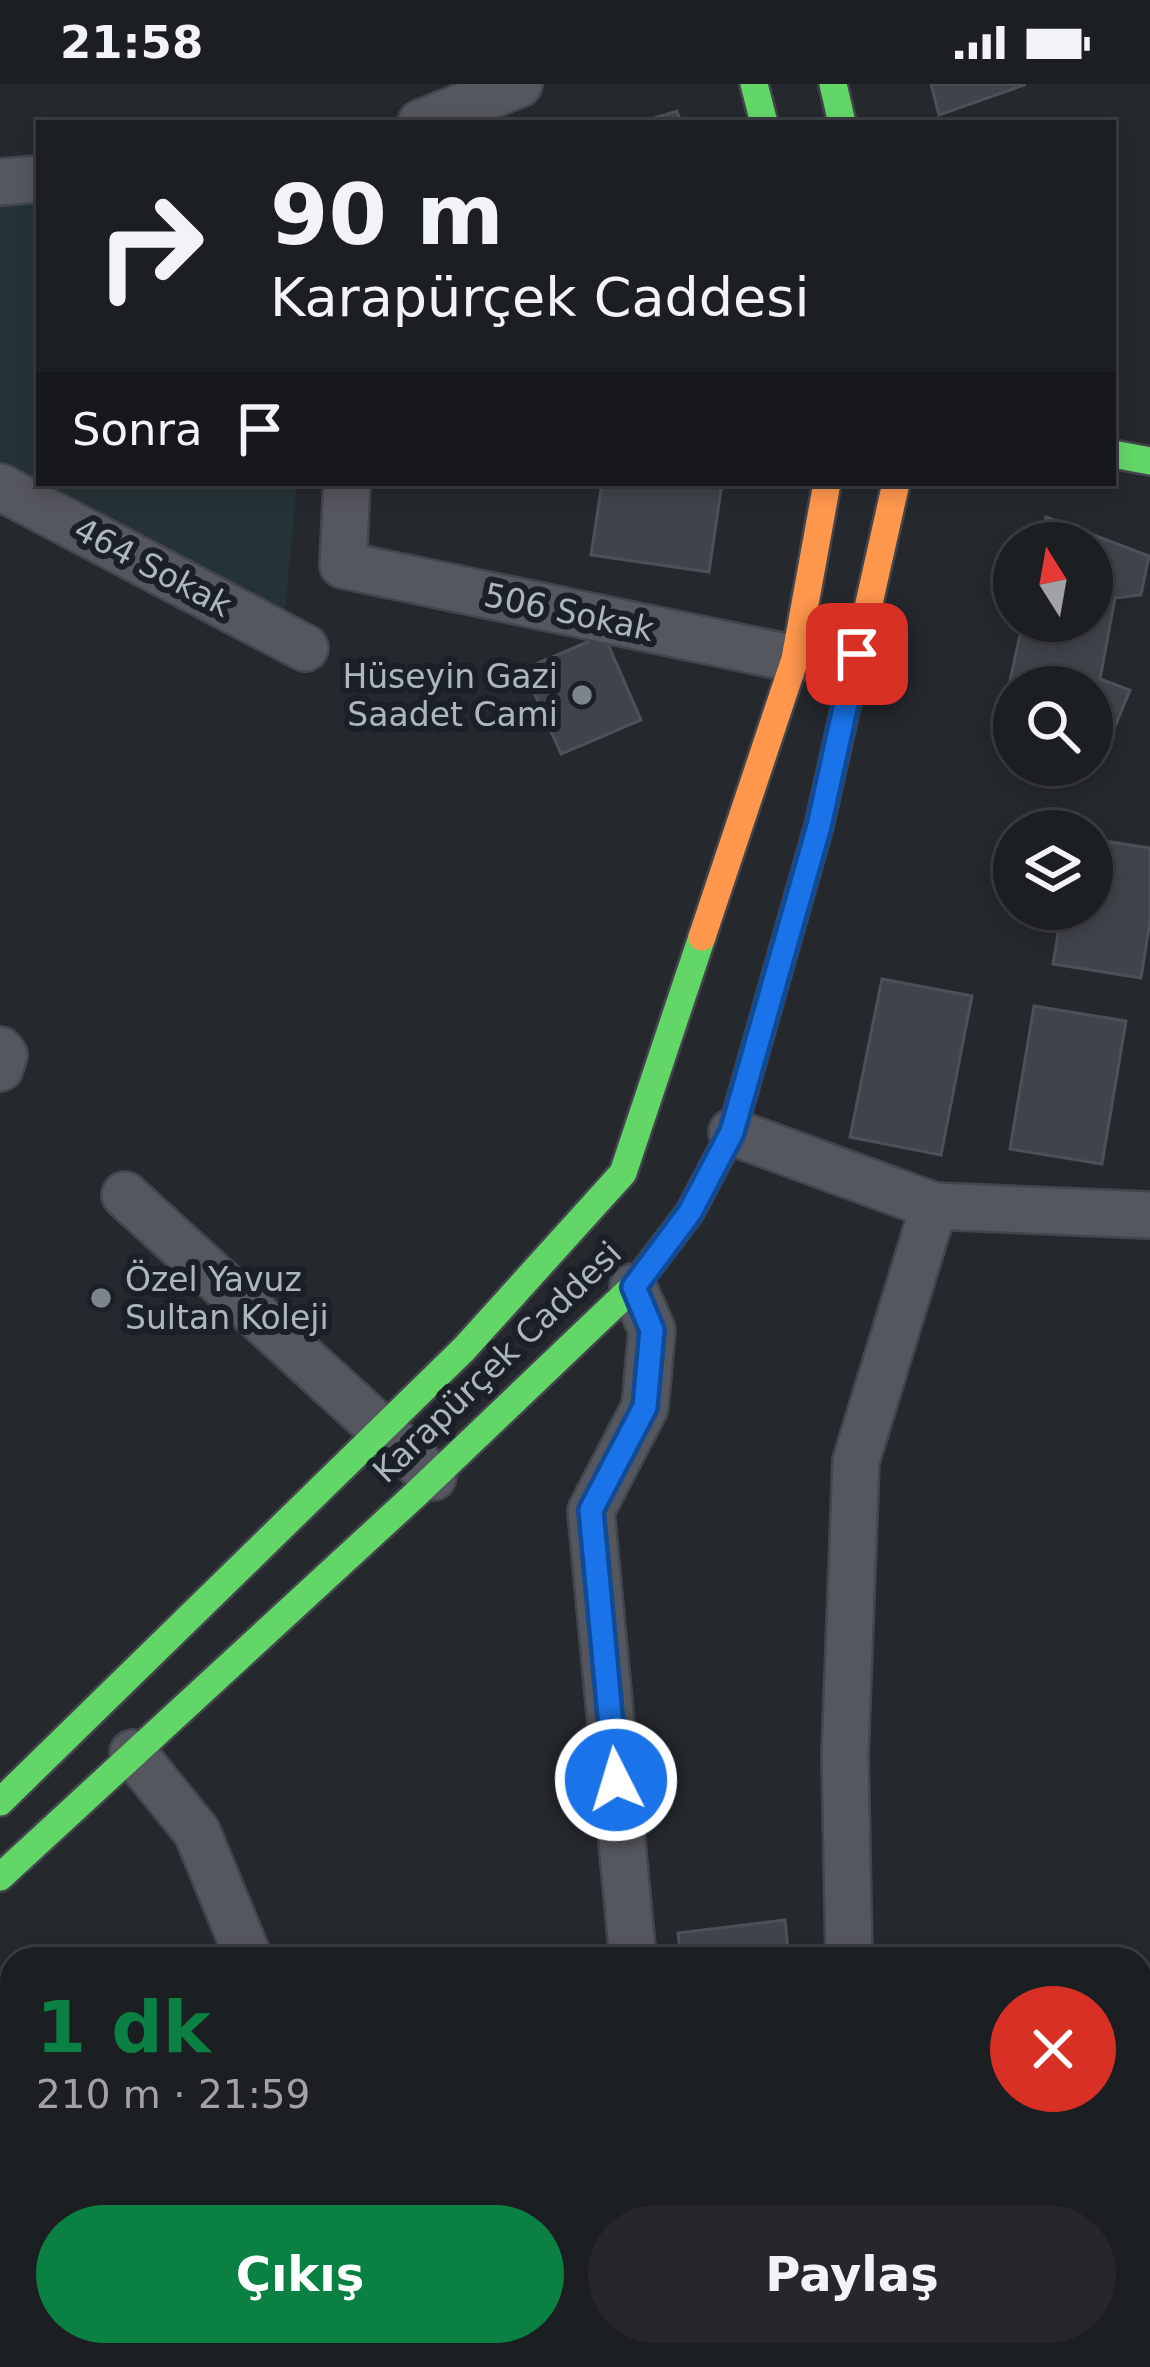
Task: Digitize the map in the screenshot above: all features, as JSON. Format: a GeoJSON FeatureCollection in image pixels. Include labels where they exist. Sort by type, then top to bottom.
{"type":"FeatureCollection","features":[{"type":"Feature","properties":{"kind":"main road"},"geometry":{"type":"LineString","coordinates":[[754,84],[763,120]]}},
{"type":"Feature","properties":{"kind":"main road"},"geometry":{"type":"LineString","coordinates":[[833,84],[841,120]]}},
{"type":"Feature","properties":{"kind":"main road"},"geometry":{"type":"LineString","coordinates":[[1116,455],[1150,461]]}},
{"type":"Feature","properties":{"kind":"main road","name":"Karapürçek Caddesi"},"geometry":{"type":"LineString","coordinates":[[0,1802],[464,1349],[622,1173],[795,659],[826,486]]}},
{"type":"Feature","properties":{"kind":"main road","name":"Karapürçek Caddesi"},"geometry":{"type":"LineString","coordinates":[[0,1877],[634,1287],[690,1212],[732,1132],[819,826],[895,486]]}},
{"type":"Feature","properties":{"kind":"street"},"geometry":{"type":"LineString","coordinates":[[429,120],[519,84]]}},
{"type":"Feature","properties":{"kind":"street"},"geometry":{"type":"LineString","coordinates":[[0,182],[36,179]]}},
{"type":"Feature","properties":{"kind":"street","name":"506 Sokak"},"geometry":{"type":"LineString","coordinates":[[347,486],[343,566],[795,659]]}},
{"type":"Feature","properties":{"kind":"street","name":"464 Sokak"},"geometry":{"type":"LineString","coordinates":[[0,487],[305,648]]}},
{"type":"Feature","properties":{"kind":"street"},"geometry":{"type":"LineString","coordinates":[[0,1050],[4,1054],[0,1068]]}},
{"type":"Feature","properties":{"kind":"street"},"geometry":{"type":"LineString","coordinates":[[732,1132],[934,1206],[1150,1215]]}},
{"type":"Feature","properties":{"kind":"street"},"geometry":{"type":"LineString","coordinates":[[125,1195],[433,1477]]}},
{"type":"Feature","properties":{"kind":"street"},"geometry":{"type":"LineString","coordinates":[[848,1947],[845,1755],[856,1461],[934,1206]]}},
{"type":"Feature","properties":{"kind":"street"},"geometry":{"type":"LineString","coordinates":[[632,1947],[591,1510],[645,1407],[652,1330],[634,1287]]}},
{"type":"Feature","properties":{"kind":"street"},"geometry":{"type":"LineString","coordinates":[[134,1753],[197,1832],[244,1947]]}},
{"type":"Feature","properties":{"kind":"shaded area"},"geometry":{"type":"Polygon","coordinates":[[[36,204],[36,479],[0,461],[0,206],[36,204]]]}},
{"type":"Feature","properties":{"kind":"shaded area"},"geometry":{"type":"Polygon","coordinates":[[[48,486],[297,486],[285,611],[48,486]]]}},
{"type":"Feature","properties":{"kind":"building"},"geometry":{"type":"Polygon","coordinates":[[[931,84],[1023,84],[1024,85],[939,115],[931,84]]]}},
{"type":"Feature","properties":{"kind":"building"},"geometry":{"type":"Polygon","coordinates":[[[677,111],[680,120],[648,120],[677,111]]]}},
{"type":"Feature","properties":{"kind":"building"},"geometry":{"type":"Polygon","coordinates":[[[602,486],[722,486],[709,572],[591,555],[602,486]]]}},
{"type":"Feature","properties":{"kind":"building"},"geometry":{"type":"Polygon","coordinates":[[[1113,542],[1149,556],[1141,595],[1115,598],[1113,609],[1113,542]]]}},
{"type":"Feature","properties":{"kind":"building","name":"Hüseyin Gazi Saadet Cami"},"geometry":{"type":"Polygon","coordinates":[[[604,635],[641,720],[561,754],[524,669],[604,635]]]}},
{"type":"Feature","properties":{"kind":"building"},"geometry":{"type":"Polygon","coordinates":[[[1018,642],[1107,642],[1102,666],[1013,666],[1018,642]]]}},
{"type":"Feature","properties":{"kind":"building"},"geometry":{"type":"Polygon","coordinates":[[[1113,684],[1130,690],[1113,731],[1113,684]]]}},
{"type":"Feature","properties":{"kind":"building"},"geometry":{"type":"Polygon","coordinates":[[[1113,842],[1150,848],[1150,921],[1141,978],[1053,964],[1059,930],[1113,930],[1113,842]]]}},
{"type":"Feature","properties":{"kind":"building"},"geometry":{"type":"Polygon","coordinates":[[[882,979],[972,996],[941,1155],[850,1137],[882,979]]]}},
{"type":"Feature","properties":{"kind":"building"},"geometry":{"type":"Polygon","coordinates":[[[1034,1006],[1126,1021],[1102,1164],[1010,1149],[1034,1006]]]}},
{"type":"Feature","properties":{"kind":"building"},"geometry":{"type":"Polygon","coordinates":[[[785,1920],[788,1947],[680,1947],[678,1933],[785,1920]]]}},
{"type":"Feature","properties":{"kind":"traffic: fast"},"geometry":{"type":"LineString","coordinates":[[754,84],[763,120]]}},
{"type":"Feature","properties":{"kind":"traffic: fast"},"geometry":{"type":"LineString","coordinates":[[833,84],[841,120]]}},
{"type":"Feature","properties":{"kind":"traffic: fast"},"geometry":{"type":"LineString","coordinates":[[1116,455],[1150,461]]}},
{"type":"Feature","properties":{"kind":"traffic: fast"},"geometry":{"type":"LineString","coordinates":[[0,1802],[464,1349],[623,1173],[702,937]]}},
{"type":"Feature","properties":{"kind":"traffic: fast"},"geometry":{"type":"LineString","coordinates":[[0,1877],[633,1287],[690,1212],[737,1114]]}},
{"type":"Feature","properties":{"kind":"traffic: slow"},"geometry":{"type":"LineString","coordinates":[[702,937],[795,659],[826,486]]}},
{"type":"Feature","properties":{"kind":"traffic: slow"},"geometry":{"type":"LineString","coordinates":[[737,1114],[819,826],[895,486]]}},
{"type":"Feature","properties":{"kind":"place","name":"Hüseyin Gazi Saadet Cami"},"geometry":{"type":"Point","coordinates":[582,695]}},
{"type":"Feature","properties":{"kind":"place","name":"Özel Yavuz Sultan Koleji"},"geometry":{"type":"Point","coordinates":[101,1298]}},
{"type":"Feature","properties":{"kind":"route"},"geometry":{"type":"LineString","coordinates":[[616,1780],[591,1510],[645,1407],[652,1330],[634,1287],[690,1212],[732,1132],[819,826],[857,654]]}}]}
